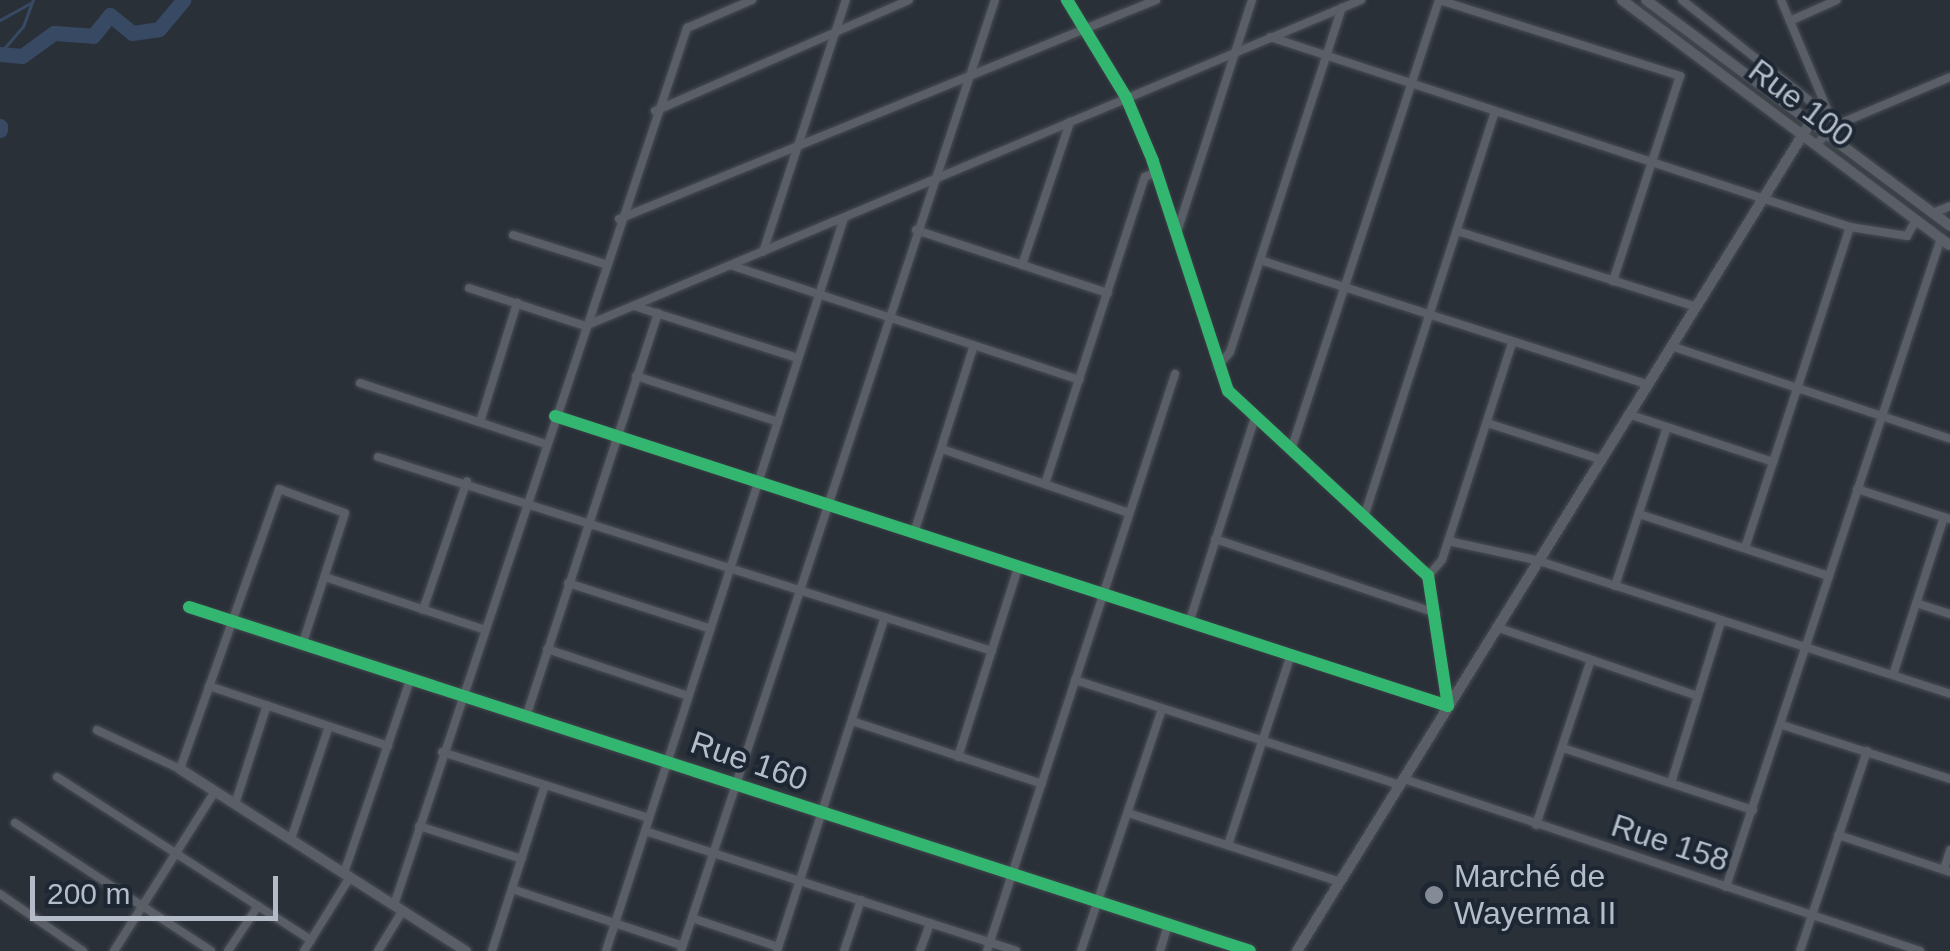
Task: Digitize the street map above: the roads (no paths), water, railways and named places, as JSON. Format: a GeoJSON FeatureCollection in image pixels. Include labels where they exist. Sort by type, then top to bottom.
{"type":"FeatureCollection","features":[{"type":"Feature","properties":{"kind":"street"},"geometry":{"type":"LineString","coordinates":[[378,951],[398,908],[419,826],[482,629],[655,111],[687,28],[752,0]]}},
{"type":"Feature","properties":{"kind":"street"},"geometry":{"type":"LineString","coordinates":[[762,253],[846,0]]}},
{"type":"Feature","properties":{"kind":"street"},"geometry":{"type":"LineString","coordinates":[[655,111],[909,0]]}},
{"type":"Feature","properties":{"kind":"street"},"geometry":{"type":"LineString","coordinates":[[512,889],[682,949],[887,316],[995,0]]}},
{"type":"Feature","properties":{"kind":"street"},"geometry":{"type":"LineString","coordinates":[[1067,0],[1126,96],[1177,231],[1228,391],[1428,576],[1448,706]]}},
{"type":"Feature","properties":{"kind":"street"},"geometry":{"type":"LineString","coordinates":[[619,219],[1156,0]]}},
{"type":"Feature","properties":{"kind":"street"},"geometry":{"type":"LineString","coordinates":[[1177,231],[1252,0]]}},
{"type":"Feature","properties":{"kind":"street"},"geometry":{"type":"LineString","coordinates":[[469,288],[584,326],[1362,0]]}},
{"type":"Feature","properties":{"kind":"street"},"geometry":{"type":"LineString","coordinates":[[1291,450],[1439,0],[1680,76],[1613,281]]}},
{"type":"Feature","properties":{"kind":"street","name":"Rue 100"},"geometry":{"type":"LineString","coordinates":[[1622,0],[1945,242]]}},
{"type":"Feature","properties":{"kind":"street"},"geometry":{"type":"LineString","coordinates":[[1646,0],[1950,226]]}},
{"type":"Feature","properties":{"kind":"street"},"geometry":{"type":"LineString","coordinates":[[1682,0],[1839,124]]}},
{"type":"Feature","properties":{"kind":"street"},"geometry":{"type":"LineString","coordinates":[[1780,0],[1828,112]]}},
{"type":"Feature","properties":{"kind":"street"},"geometry":{"type":"LineString","coordinates":[[1790,21],[1837,0]]}},
{"type":"Feature","properties":{"kind":"street"},"geometry":{"type":"LineString","coordinates":[[1218,366],[1230,352],[1342,8]]}},
{"type":"Feature","properties":{"kind":"street"},"geometry":{"type":"LineString","coordinates":[[1270,37],[1850,227],[1907,236],[1916,220]]}},
{"type":"Feature","properties":{"kind":"street"},"geometry":{"type":"LineString","coordinates":[[1815,145],[1823,133],[1839,124],[1950,77]]}},
{"type":"Feature","properties":{"kind":"street"},"geometry":{"type":"LineString","coordinates":[[1364,517],[1495,112]]}},
{"type":"Feature","properties":{"kind":"street"},"geometry":{"type":"LineString","coordinates":[[1022,265],[1070,121]]}},
{"type":"Feature","properties":{"kind":"street"},"geometry":{"type":"LineString","coordinates":[[1297,951],[1810,123]]}},
{"type":"Feature","properties":{"kind":"street"},"geometry":{"type":"LineString","coordinates":[[1046,484],[1145,178],[1156,172]]}},
{"type":"Feature","properties":{"kind":"street"},"geometry":{"type":"LineString","coordinates":[[1933,213],[1950,206]]}},
{"type":"Feature","properties":{"kind":"street"},"geometry":{"type":"LineString","coordinates":[[606,951],[844,218]]}},
{"type":"Feature","properties":{"kind":"street"},"geometry":{"type":"LineString","coordinates":[[1745,548],[1850,227]]}},
{"type":"Feature","properties":{"kind":"street"},"geometry":{"type":"LineString","coordinates":[[916,230],[1108,293]]}},
{"type":"Feature","properties":{"kind":"street"},"geometry":{"type":"LineString","coordinates":[[1457,231],[1696,308]]}},
{"type":"Feature","properties":{"kind":"street"},"geometry":{"type":"LineString","coordinates":[[513,235],[604,264]]}},
{"type":"Feature","properties":{"kind":"street"},"geometry":{"type":"LineString","coordinates":[[1726,888],[1881,416],[1945,242]]}},
{"type":"Feature","properties":{"kind":"street"},"geometry":{"type":"LineString","coordinates":[[1260,260],[1647,384]]}},
{"type":"Feature","properties":{"kind":"street"},"geometry":{"type":"LineString","coordinates":[[730,265],[1080,380]]}},
{"type":"Feature","properties":{"kind":"street"},"geometry":{"type":"LineString","coordinates":[[480,422],[517,303]]}},
{"type":"Feature","properties":{"kind":"street"},"geometry":{"type":"LineString","coordinates":[[637,306],[798,358]]}},
{"type":"Feature","properties":{"kind":"street"},"geometry":{"type":"LineString","coordinates":[[526,716],[658,313]]}},
{"type":"Feature","properties":{"kind":"street"},"geometry":{"type":"LineString","coordinates":[[1428,576],[1448,541],[1512,343]]}},
{"type":"Feature","properties":{"kind":"street"},"geometry":{"type":"LineString","coordinates":[[914,533],[974,345]]}},
{"type":"Feature","properties":{"kind":"street"},"geometry":{"type":"LineString","coordinates":[[1671,346],[1950,439]]}},
{"type":"Feature","properties":{"kind":"street"},"geometry":{"type":"LineString","coordinates":[[988,947],[1176,374]]}},
{"type":"Feature","properties":{"kind":"street"},"geometry":{"type":"LineString","coordinates":[[636,376],[778,422]]}},
{"type":"Feature","properties":{"kind":"street"},"geometry":{"type":"LineString","coordinates":[[360,382],[546,444]]}},
{"type":"Feature","properties":{"kind":"street"},"geometry":{"type":"LineString","coordinates":[[1628,414],[1773,462]]}},
{"type":"Feature","properties":{"kind":"street"},"geometry":{"type":"LineString","coordinates":[[555,416],[1448,706]]}},
{"type":"Feature","properties":{"kind":"street"},"geometry":{"type":"LineString","coordinates":[[1189,623],[1255,417]]}},
{"type":"Feature","properties":{"kind":"street"},"geometry":{"type":"LineString","coordinates":[[1487,422],[1600,459]]}},
{"type":"Feature","properties":{"kind":"street"},"geometry":{"type":"LineString","coordinates":[[1615,586],[1667,427]]}},
{"type":"Feature","properties":{"kind":"street"},"geometry":{"type":"LineString","coordinates":[[942,449],[1129,512]]}},
{"type":"Feature","properties":{"kind":"street"},"geometry":{"type":"LineString","coordinates":[[378,457],[588,520],[992,651]]}},
{"type":"Feature","properties":{"kind":"street"},"geometry":{"type":"LineString","coordinates":[[423,610],[467,482]]}},
{"type":"Feature","properties":{"kind":"street"},"geometry":{"type":"LineString","coordinates":[[180,769],[279,489],[346,513],[302,645]]}},
{"type":"Feature","properties":{"kind":"street"},"geometry":{"type":"LineString","coordinates":[[1857,489],[1947,518],[1893,675]]}},
{"type":"Feature","properties":{"kind":"street"},"geometry":{"type":"LineString","coordinates":[[1638,514],[1830,576]]}},
{"type":"Feature","properties":{"kind":"street"},"geometry":{"type":"LineString","coordinates":[[1215,539],[1436,612]]}},
{"type":"Feature","properties":{"kind":"street"},"geometry":{"type":"LineString","coordinates":[[1448,541],[1536,560],[1950,694]]}},
{"type":"Feature","properties":{"kind":"street"},"geometry":{"type":"LineString","coordinates":[[958,756],[1018,568]]}},
{"type":"Feature","properties":{"kind":"street"},"geometry":{"type":"LineString","coordinates":[[324,577],[482,629]]}},
{"type":"Feature","properties":{"kind":"street"},"geometry":{"type":"LineString","coordinates":[[568,583],[711,629]]}},
{"type":"Feature","properties":{"kind":"street"},"geometry":{"type":"LineString","coordinates":[[1916,603],[1950,614]]}},
{"type":"Feature","properties":{"kind":"street"},"geometry":{"type":"LineString","coordinates":[[189,607],[232,621]]}},
{"type":"Feature","properties":{"kind":"street"},"geometry":{"type":"LineString","coordinates":[[692,918],[777,949],[885,617]]}},
{"type":"Feature","properties":{"kind":"street","name":"Rue 160"},"geometry":{"type":"LineString","coordinates":[[232,621],[1250,951]]}},
{"type":"Feature","properties":{"kind":"street"},"geometry":{"type":"LineString","coordinates":[[1671,783],[1722,621]]}},
{"type":"Feature","properties":{"kind":"street"},"geometry":{"type":"LineString","coordinates":[[1496,627],[1698,696]]}},
{"type":"Feature","properties":{"kind":"street"},"geometry":{"type":"LineString","coordinates":[[547,650],[688,696]]}},
{"type":"Feature","properties":{"kind":"street"},"geometry":{"type":"LineString","coordinates":[[1228,846],[1290,657]]}},
{"type":"Feature","properties":{"kind":"street"},"geometry":{"type":"LineString","coordinates":[[1536,824],[1591,660]]}},
{"type":"Feature","properties":{"kind":"street"},"geometry":{"type":"LineString","coordinates":[[304,951],[347,875],[410,680]]}},
{"type":"Feature","properties":{"kind":"street","name":"Rue 158"},"geometry":{"type":"LineString","coordinates":[[1075,680],[1536,824],[1920,951]]}},
{"type":"Feature","properties":{"kind":"street"},"geometry":{"type":"LineString","coordinates":[[209,686],[388,746]]}},
{"type":"Feature","properties":{"kind":"street"},"geometry":{"type":"LineString","coordinates":[[236,804],[267,705]]}},
{"type":"Feature","properties":{"kind":"street"},"geometry":{"type":"LineString","coordinates":[[1081,951],[1162,709]]}},
{"type":"Feature","properties":{"kind":"street"},"geometry":{"type":"LineString","coordinates":[[852,721],[1042,784]]}},
{"type":"Feature","properties":{"kind":"street"},"geometry":{"type":"LineString","coordinates":[[1782,725],[1950,779]]}},
{"type":"Feature","properties":{"kind":"street"},"geometry":{"type":"LineString","coordinates":[[291,839],[329,726]]}},
{"type":"Feature","properties":{"kind":"street"},"geometry":{"type":"LineString","coordinates":[[97,730],[180,769],[464,950]]}},
{"type":"Feature","properties":{"kind":"street"},"geometry":{"type":"LineString","coordinates":[[1563,748],[1753,810]]}},
{"type":"Feature","properties":{"kind":"street"},"geometry":{"type":"LineString","coordinates":[[1800,951],[1866,751]]}},
{"type":"Feature","properties":{"kind":"street"},"geometry":{"type":"LineString","coordinates":[[442,752],[649,818]]}},
{"type":"Feature","properties":{"kind":"street"},"geometry":{"type":"LineString","coordinates":[[57,777],[311,940]]}},
{"type":"Feature","properties":{"kind":"street"},"geometry":{"type":"LineString","coordinates":[[492,951],[545,786]]}},
{"type":"Feature","properties":{"kind":"street"},"geometry":{"type":"LineString","coordinates":[[114,951],[214,790]]}},
{"type":"Feature","properties":{"kind":"street"},"geometry":{"type":"LineString","coordinates":[[1128,813],[1340,882]]}},
{"type":"Feature","properties":{"kind":"street"},"geometry":{"type":"LineString","coordinates":[[15,823],[211,951]]}},
{"type":"Feature","properties":{"kind":"street"},"geometry":{"type":"LineString","coordinates":[[419,826],[522,859]]}},
{"type":"Feature","properties":{"kind":"street"},"geometry":{"type":"LineString","coordinates":[[644,831],[930,923],[988,947],[1016,951]]}},
{"type":"Feature","properties":{"kind":"street"},"geometry":{"type":"LineString","coordinates":[[1838,836],[1947,871],[1950,850]]}},
{"type":"Feature","properties":{"kind":"street"},"geometry":{"type":"LineString","coordinates":[[0,894],[83,951]]}},
{"type":"Feature","properties":{"kind":"street"},"geometry":{"type":"LineString","coordinates":[[844,951],[861,900]]}},
{"type":"Feature","properties":{"kind":"street"},"geometry":{"type":"LineString","coordinates":[[228,951],[258,906]]}},
{"type":"Feature","properties":{"kind":"street"},"geometry":{"type":"LineString","coordinates":[[920,951],[930,923]]}},
{"type":"Feature","properties":{"kind":"street"},"geometry":{"type":"LineString","coordinates":[[1160,951],[1168,925]]}},
{"type":"Feature","properties":{"kind":"waterway"},"geometry":{"type":"LineString","coordinates":[[0,53],[23,27],[33,0]]}},
{"type":"Feature","properties":{"kind":"waterway"},"geometry":{"type":"LineString","coordinates":[[0,54],[22,56],[54,33],[93,36],[110,15],[132,33],[159,29],[183,0]]}},
{"type":"Feature","properties":{"kind":"waterway"},"geometry":{"type":"LineString","coordinates":[[0,20],[31,3]]}},
{"type":"Feature","properties":{"kind":"place","name":"Marché de Wayerma II"},"geometry":{"type":"Point","coordinates":[1434,895]}}]}
